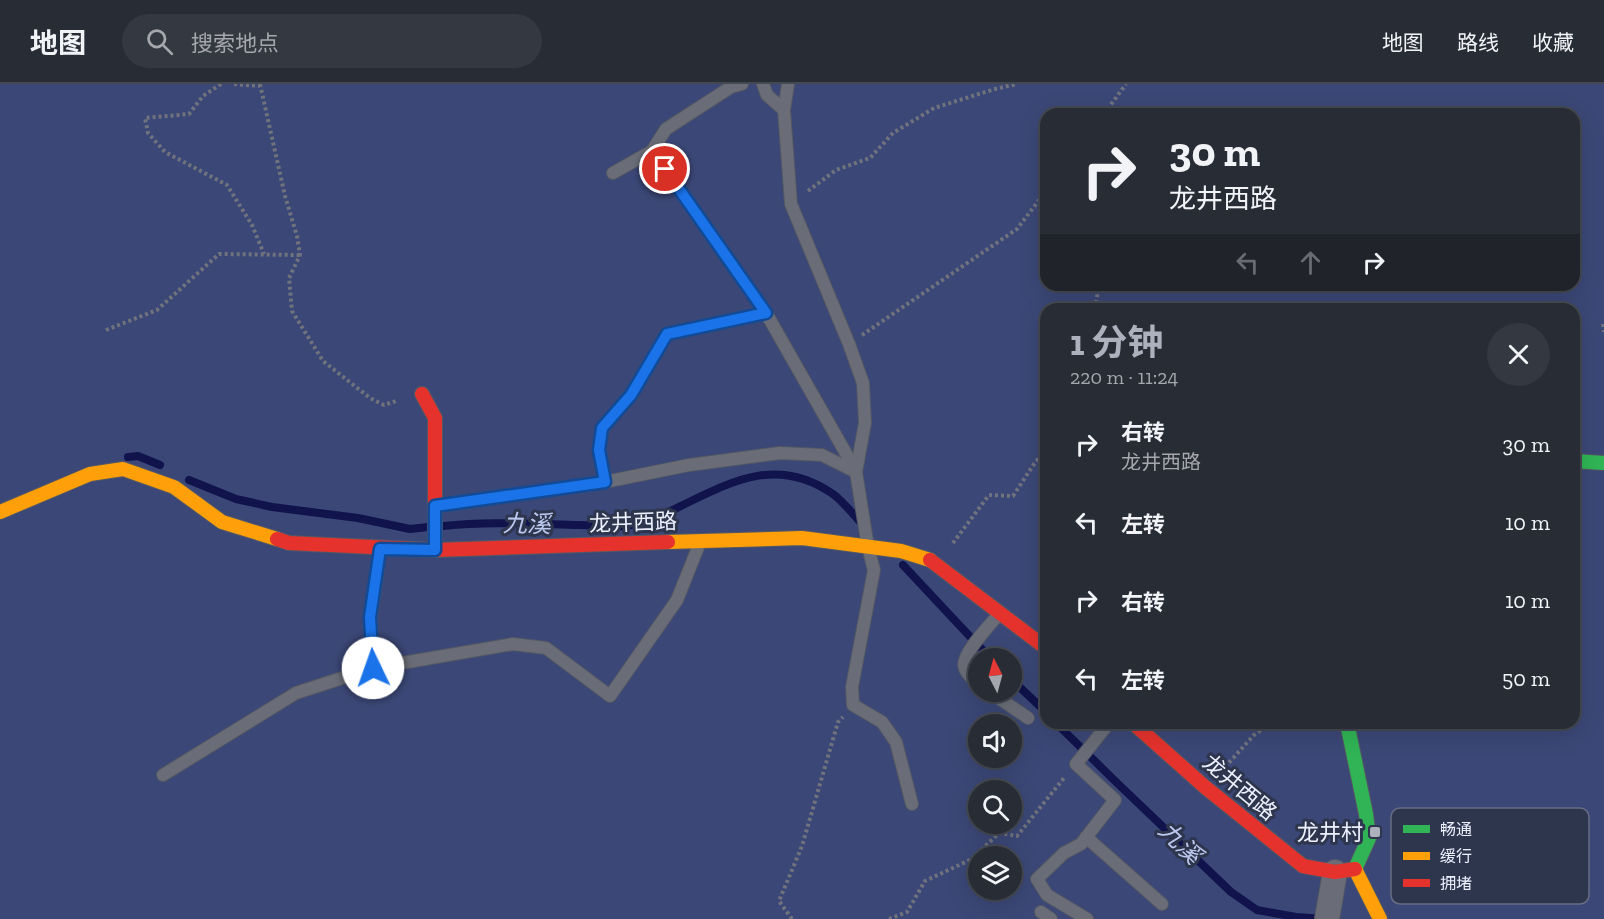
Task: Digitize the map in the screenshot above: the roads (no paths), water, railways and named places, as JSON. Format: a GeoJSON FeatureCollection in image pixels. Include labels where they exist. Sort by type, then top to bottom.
{"type":"FeatureCollection","features":[{"type":"Feature","properties":{"kind":"street"},"geometry":{"type":"LineString","coordinates":[[422,394],[435,418],[435,550]]}},
{"type":"Feature","properties":{"kind":"street"},"geometry":{"type":"LineString","coordinates":[[1580,461],[1604,463]]}},
{"type":"Feature","properties":{"kind":"street","name":"龙井西路"},"geometry":{"type":"LineString","coordinates":[[0,512],[90,474],[123,469],[174,487],[222,522],[289,543],[435,550],[802,537],[901,551],[932,561],[1040,643]]}},
{"type":"Feature","properties":{"kind":"street","name":"龙井西路"},"geometry":{"type":"LineString","coordinates":[[1140,729],[1205,788],[1303,866],[1345,871]]}},
{"type":"Feature","properties":{"kind":"street"},"geometry":{"type":"LineString","coordinates":[[1327,919],[1345,871],[1369,838],[1348,729]]}},
{"type":"Feature","properties":{"kind":"street"},"geometry":{"type":"LineString","coordinates":[[1345,871],[1380,919]]}},
{"type":"Feature","properties":{"kind":"lane"},"geometry":{"type":"LineString","coordinates":[[612,173],[652,151],[666,129],[731,87],[742,84],[765,89],[784,110]]}},
{"type":"Feature","properties":{"kind":"lane"},"geometry":{"type":"LineString","coordinates":[[788,84],[784,110],[790,204],[863,383],[865,423],[856,472],[874,570],[852,687],[853,705],[882,722],[896,742],[912,804]]}},
{"type":"Feature","properties":{"kind":"lane"},"geometry":{"type":"LineString","coordinates":[[652,151],[766,313],[856,472]]}},
{"type":"Feature","properties":{"kind":"lane"},"geometry":{"type":"LineString","coordinates":[[605,482],[599,450],[602,428],[631,395],[667,334],[766,313]]}},
{"type":"Feature","properties":{"kind":"lane"},"geometry":{"type":"LineString","coordinates":[[435,506],[605,482],[689,465],[780,453],[822,454],[856,472]]}},
{"type":"Feature","properties":{"kind":"lane"},"geometry":{"type":"LineString","coordinates":[[163,775],[296,693],[373,668],[513,644],[546,648],[610,696],[677,600],[701,541]]}},
{"type":"Feature","properties":{"kind":"lane"},"geometry":{"type":"LineString","coordinates":[[373,668],[370,617],[380,549]]}},
{"type":"Feature","properties":{"kind":"lane"},"geometry":{"type":"LineString","coordinates":[[972,648],[1000,613]]}},
{"type":"Feature","properties":{"kind":"lane"},"geometry":{"type":"LineString","coordinates":[[968,653],[964,665],[968,675]]}},
{"type":"Feature","properties":{"kind":"lane"},"geometry":{"type":"LineString","coordinates":[[1005,702],[1028,718]]}},
{"type":"Feature","properties":{"kind":"lane"},"geometry":{"type":"LineString","coordinates":[[1087,919],[1047,895],[1037,879],[1064,853],[1081,844],[1115,800],[1076,764],[1104,729]]}},
{"type":"Feature","properties":{"kind":"lane"},"geometry":{"type":"LineString","coordinates":[[1086,837],[1162,904]]}},
{"type":"Feature","properties":{"kind":"waterway","name":"九溪"},"geometry":{"type":"LineString","coordinates":[[128,457],[138,456],[160,465]]}},
{"type":"Feature","properties":{"kind":"waterway","name":"九溪"},"geometry":{"type":"LineString","coordinates":[[443,526],[494,523],[633,525],[656,518],[740,480],[776,474],[795,476],[814,483],[833,494],[865,527]]}},
{"type":"Feature","properties":{"kind":"waterway","name":"九溪"},"geometry":{"type":"LineString","coordinates":[[189,480],[236,499],[272,507],[358,518],[410,529],[428,527]]}},
{"type":"Feature","properties":{"kind":"waterway","name":"九溪"},"geometry":{"type":"LineString","coordinates":[[903,565],[981,648]]}},
{"type":"Feature","properties":{"kind":"waterway","name":"九溪"},"geometry":{"type":"LineString","coordinates":[[1022,689],[1040,706]]}},
{"type":"Feature","properties":{"kind":"waterway","name":"九溪"},"geometry":{"type":"LineString","coordinates":[[1062,729],[1231,892],[1257,910],[1296,917],[1325,919]]}},
{"type":"Feature","properties":{"kind":"place","name":"龙井村"},"geometry":{"type":"Point","coordinates":[1375,832]}}]}
